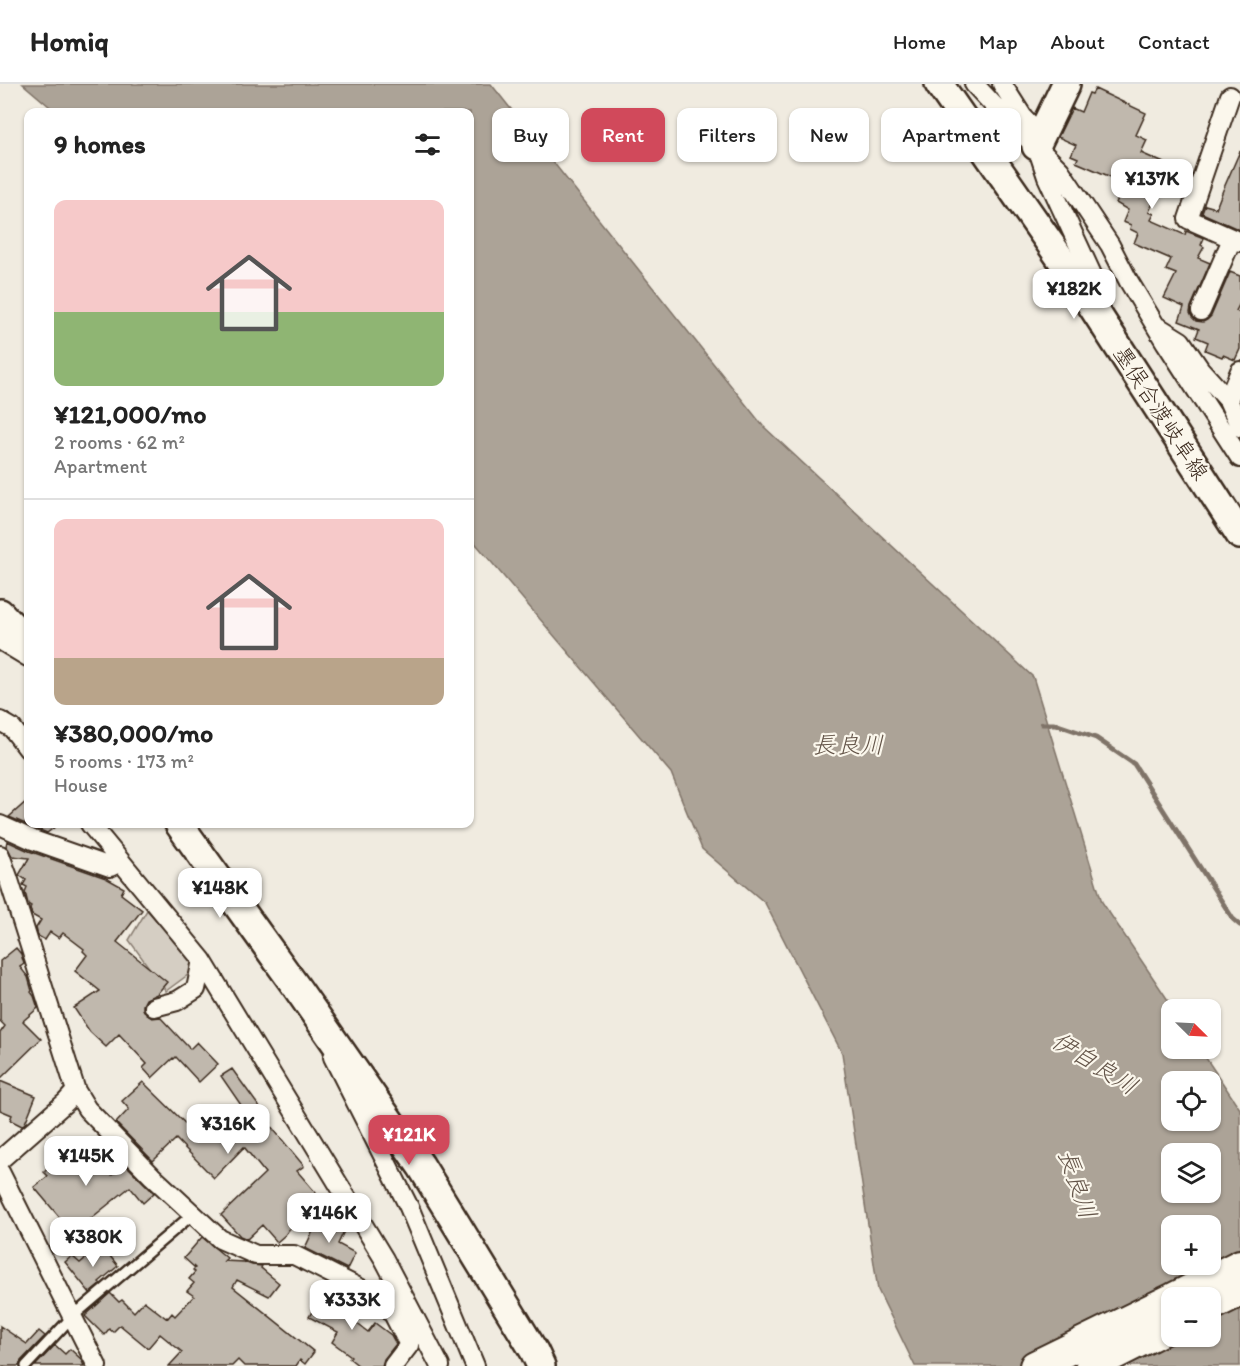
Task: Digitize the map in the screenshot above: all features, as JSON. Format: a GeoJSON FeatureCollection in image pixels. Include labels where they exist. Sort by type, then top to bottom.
{"type":"FeatureCollection","features":[{"type":"Feature","properties":{"kind":"main road"},"geometry":{"type":"LineString","coordinates":[[1195,1287],[1240,1265]]}},
{"type":"Feature","properties":{"kind":"main road"},"geometry":{"type":"LineString","coordinates":[[1221,1300],[1240,1291]]}},
{"type":"Feature","properties":{"kind":"main road"},"geometry":{"type":"LineString","coordinates":[[1035,1366],[1161,1304]]}},
{"type":"Feature","properties":{"kind":"main road"},"geometry":{"type":"LineString","coordinates":[[1090,1366],[1161,1330]]}},
{"type":"Feature","properties":{"kind":"street","name":"墨俣合渡岐阜線"},"geometry":{"type":"LineString","coordinates":[[939,84],[1070,272],[1240,535]]}},
{"type":"Feature","properties":{"kind":"street"},"geometry":{"type":"LineString","coordinates":[[974,84],[1016,129],[1038,141]]}},
{"type":"Feature","properties":{"kind":"street"},"geometry":{"type":"LineString","coordinates":[[1002,84],[1038,141],[1110,245],[1155,325],[1240,458]]}},
{"type":"Feature","properties":{"kind":"street"},"geometry":{"type":"LineString","coordinates":[[1066,84],[1038,141],[1047,177],[1095,280],[1099,319]]}},
{"type":"Feature","properties":{"kind":"street"},"geometry":{"type":"LineString","coordinates":[[1201,311],[1236,240],[1188,219],[1230,96]]}},
{"type":"Feature","properties":{"kind":"street"},"geometry":{"type":"LineString","coordinates":[[1155,325],[1181,341],[1200,369],[1228,400],[1240,427]]}},
{"type":"Feature","properties":{"kind":"street"},"geometry":{"type":"LineString","coordinates":[[1228,400],[1240,371]]}},
{"type":"Feature","properties":{"kind":"street"},"geometry":{"type":"LineString","coordinates":[[0,613],[24,638]]}},
{"type":"Feature","properties":{"kind":"street"},"geometry":{"type":"LineString","coordinates":[[0,640],[24,655]]}},
{"type":"Feature","properties":{"kind":"street"},"geometry":{"type":"LineString","coordinates":[[0,721],[12,728],[24,744]]}},
{"type":"Feature","properties":{"kind":"street"},"geometry":{"type":"LineString","coordinates":[[0,825],[33,840],[110,867],[121,862]]}},
{"type":"Feature","properties":{"kind":"street"},"geometry":{"type":"LineString","coordinates":[[93,828],[202,960],[384,1259],[440,1366]]}},
{"type":"Feature","properties":{"kind":"street"},"geometry":{"type":"LineString","coordinates":[[181,828],[297,988],[421,1166],[541,1366]]}},
{"type":"Feature","properties":{"kind":"street"},"geometry":{"type":"LineString","coordinates":[[0,855],[76,1091],[87,1109],[152,1176],[220,1239],[256,1255],[294,1255],[387,1302],[409,1345],[393,1366]]}},
{"type":"Feature","properties":{"kind":"street"},"geometry":{"type":"LineString","coordinates":[[154,1007],[177,1001],[196,988],[202,960]]}},
{"type":"Feature","properties":{"kind":"street"},"geometry":{"type":"LineString","coordinates":[[297,988],[409,1207],[475,1366]]}},
{"type":"Feature","properties":{"kind":"street"},"geometry":{"type":"LineString","coordinates":[[0,1160],[76,1091]]}},
{"type":"Feature","properties":{"kind":"street"},"geometry":{"type":"LineString","coordinates":[[0,1172],[97,1366]]}},
{"type":"Feature","properties":{"kind":"lane"},"geometry":{"type":"LineString","coordinates":[[26,1366],[72,1317],[193,1214]]}},
{"type":"Feature","properties":{"kind":"shaded area"},"geometry":{"type":"Polygon","coordinates":[[[147,910],[195,963],[189,974],[166,991],[129,940],[147,910]]]}},
{"type":"Feature","properties":{"kind":"water","name":"長良川"},"geometry":{"type":"Polygon","coordinates":[[[23,84],[491,84],[510,108],[492,108],[492,162],[553,162],[763,426],[1033,677],[1102,902],[1167,999],[1161,999],[1161,1059],[1207,1059],[1215,1071],[1161,1071],[1161,1131],[1221,1131],[1221,1080],[1240,1109],[1240,1366],[915,1366],[878,1290],[842,1053],[765,903],[702,849],[671,773],[474,542],[474,108],[51,108],[23,84]]]}},
{"type":"Feature","properties":{"kind":"building"},"geometry":{"type":"Polygon","coordinates":[[[1095,89],[1146,113],[1136,135],[1147,140],[1141,153],[1191,175],[1185,193],[1162,183],[1149,212],[1154,214],[1151,220],[1185,235],[1186,231],[1204,238],[1201,245],[1204,247],[1198,258],[1210,263],[1191,307],[1190,313],[1196,321],[1203,322],[1211,316],[1230,272],[1240,276],[1240,303],[1236,311],[1240,313],[1240,349],[1235,360],[1205,350],[1208,342],[1196,337],[1199,329],[1179,321],[1184,307],[1164,298],[1176,274],[1166,270],[1171,259],[1134,243],[1138,233],[1130,229],[1131,225],[1123,222],[1128,210],[1116,203],[1125,183],[1076,162],[1078,158],[1071,155],[1076,145],[1058,137],[1072,108],[1081,112],[1089,93],[1092,94],[1095,89]]]}},
{"type":"Feature","properties":{"kind":"building"},"geometry":{"type":"Polygon","coordinates":[[[1240,151],[1240,230],[1202,213],[1205,205],[1216,208],[1240,151]]]}},
{"type":"Feature","properties":{"kind":"building"},"geometry":{"type":"Polygon","coordinates":[[[24,804],[24,823],[9,817],[24,804]]]}},
{"type":"Feature","properties":{"kind":"building"},"geometry":{"type":"Polygon","coordinates":[[[35,828],[54,828],[47,833],[35,828]]]}},
{"type":"Feature","properties":{"kind":"building"},"geometry":{"type":"Polygon","coordinates":[[[7,841],[106,878],[124,888],[121,894],[142,910],[117,942],[167,982],[157,994],[146,999],[143,1009],[146,1014],[152,1018],[160,1017],[190,1049],[197,1042],[218,1064],[199,1082],[176,1057],[152,1078],[143,1068],[147,1064],[119,1034],[106,1047],[90,1032],[74,1008],[100,991],[75,971],[87,955],[84,949],[63,933],[59,938],[50,932],[45,940],[38,936],[36,928],[41,920],[32,915],[25,892],[27,887],[23,885],[26,880],[19,875],[29,858],[12,856],[6,846],[7,841]]]}},
{"type":"Feature","properties":{"kind":"building"},"geometry":{"type":"Polygon","coordinates":[[[16,948],[24,964],[20,967],[28,977],[38,1008],[23,1021],[41,1039],[0,1079],[0,1033],[5,1026],[0,1021],[0,961],[16,948]]]}},
{"type":"Feature","properties":{"kind":"building"},"geometry":{"type":"Polygon","coordinates":[[[232,1069],[271,1123],[269,1124],[304,1166],[297,1171],[316,1193],[285,1235],[277,1242],[262,1225],[247,1239],[240,1236],[221,1215],[265,1173],[244,1147],[214,1178],[176,1139],[153,1161],[116,1123],[129,1109],[122,1101],[143,1082],[197,1135],[207,1125],[210,1127],[217,1119],[241,1105],[221,1076],[232,1069]]]}},
{"type":"Feature","properties":{"kind":"building"},"geometry":{"type":"Polygon","coordinates":[[[0,1081],[36,1096],[22,1126],[10,1120],[12,1115],[0,1110],[0,1081]]]}},
{"type":"Feature","properties":{"kind":"building"},"geometry":{"type":"Polygon","coordinates":[[[83,1140],[112,1175],[125,1164],[154,1193],[143,1203],[130,1187],[69,1236],[58,1221],[61,1219],[34,1187],[48,1176],[44,1172],[83,1140]]]}},
{"type":"Feature","properties":{"kind":"building"},"geometry":{"type":"Polygon","coordinates":[[[319,1218],[344,1231],[338,1244],[355,1253],[347,1269],[305,1248],[319,1218]]]}},
{"type":"Feature","properties":{"kind":"building"},"geometry":{"type":"Polygon","coordinates":[[[202,1237],[227,1258],[224,1261],[262,1266],[261,1268],[279,1283],[269,1296],[237,1280],[233,1287],[314,1352],[305,1364],[300,1360],[296,1366],[244,1366],[238,1360],[232,1366],[169,1366],[182,1352],[160,1334],[148,1348],[120,1325],[113,1332],[109,1329],[104,1335],[85,1316],[110,1293],[119,1302],[122,1300],[134,1312],[144,1301],[166,1318],[172,1313],[175,1316],[194,1296],[187,1291],[194,1283],[189,1279],[195,1272],[193,1270],[195,1268],[184,1258],[202,1237]]]}},
{"type":"Feature","properties":{"kind":"building"},"geometry":{"type":"Polygon","coordinates":[[[101,1245],[118,1266],[90,1293],[65,1262],[72,1256],[80,1263],[101,1245]]]}},
{"type":"Feature","properties":{"kind":"building"},"geometry":{"type":"Polygon","coordinates":[[[327,1284],[348,1295],[340,1311],[368,1332],[375,1323],[391,1335],[396,1344],[384,1359],[382,1366],[359,1366],[349,1358],[351,1356],[332,1342],[338,1332],[309,1317],[327,1284]]]}},
{"type":"Feature","properties":{"kind":"building"},"geometry":{"type":"Polygon","coordinates":[[[0,1326],[27,1344],[39,1331],[45,1336],[19,1366],[0,1366],[0,1326]]]}},
{"type":"Feature","properties":{"kind":"building"},"geometry":{"type":"Polygon","coordinates":[[[55,1345],[65,1354],[70,1349],[81,1359],[84,1366],[35,1366],[55,1345]]]}},
{"type":"Feature","properties":{"kind":"waterway"},"geometry":{"type":"LineString","coordinates":[[1042,724],[1055,724],[1096,738],[1134,764],[1233,919],[1240,925]]}},
{"type":"Feature","properties":{"kind":"water label","name":"伊自良川"},"geometry":{"type":"Point","coordinates":[1095,1063]}}]}
